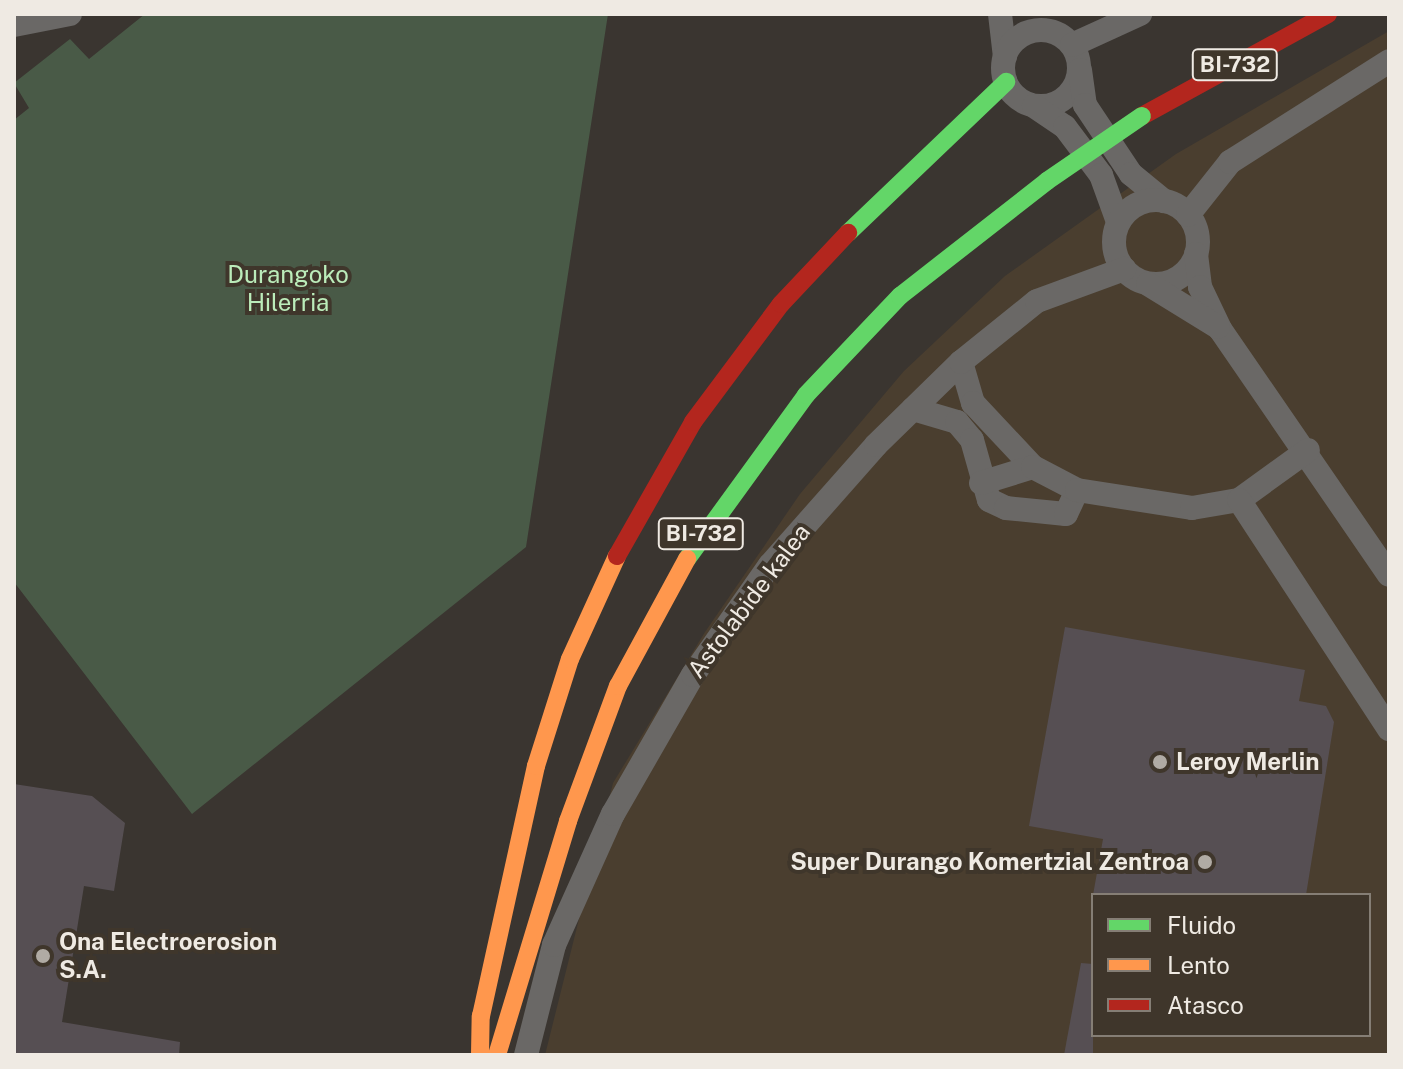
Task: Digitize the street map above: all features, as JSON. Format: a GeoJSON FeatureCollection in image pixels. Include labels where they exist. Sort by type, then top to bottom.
{"type":"FeatureCollection","features":[{"type":"Feature","properties":{"kind":"main road","name":"BI-732"},"geometry":{"type":"LineString","coordinates":[[497,1055],[568,821],[618,686],[701,534],[806,395],[900,296],[1047,181],[1142,116],[1328,14]]}},
{"type":"Feature","properties":{"kind":"main road"},"geometry":{"type":"LineString","coordinates":[[480,1055],[481,1016],[536,766],[570,659],[637,513],[693,422],[781,304],[875,204],[1006,82]]}},
{"type":"Feature","properties":{"kind":"main road","name":"BI-732"},"geometry":{"type":"LineString","coordinates":[[515,1055],[518,994]]}},
{"type":"Feature","properties":{"kind":"street"},"geometry":{"type":"LineString","coordinates":[[14,25],[70,14]]}},
{"type":"Feature","properties":{"kind":"street"},"geometry":{"type":"LineString","coordinates":[[1000,14],[1006,82],[1065,127],[1092,163],[1118,222],[1114,247],[1124,269],[1220,329]]}},
{"type":"Feature","properties":{"kind":"street"},"geometry":{"type":"LineString","coordinates":[[1015,14],[1072,45],[1080,70],[1085,105],[1131,174],[1164,201],[1188,215],[1200,287],[1220,329],[1308,450],[1389,575]]}},
{"type":"Feature","properties":{"kind":"street"},"geometry":{"type":"LineString","coordinates":[[1072,45],[1140,14]]}},
{"type":"Feature","properties":{"kind":"street"},"geometry":{"type":"LineString","coordinates":[[1005,57],[1020,36],[1046,31]]}},
{"type":"Feature","properties":{"kind":"street"},"geometry":{"type":"LineString","coordinates":[[1188,215],[1230,162],[1389,61]]}},
{"type":"Feature","properties":{"kind":"street"},"geometry":{"type":"LineString","coordinates":[[1034,106],[1059,102],[1080,70]]}},
{"type":"Feature","properties":{"kind":"street"},"geometry":{"type":"LineString","coordinates":[[1118,222],[1135,205],[1164,201]]}},
{"type":"Feature","properties":{"kind":"street"},"geometry":{"type":"LineString","coordinates":[[1145,282],[1182,276],[1196,254]]}},
{"type":"Feature","properties":{"kind":"street","name":"Astolabide kalea"},"geometry":{"type":"LineString","coordinates":[[526,1055],[554,945],[613,814],[693,675],[770,565],[913,409],[961,362],[1037,301],[1124,269]]}},
{"type":"Feature","properties":{"kind":"street"},"geometry":{"type":"LineString","coordinates":[[961,362],[973,403],[1033,467],[1077,490],[1192,508],[1239,500],[1308,450]]}},
{"type":"Feature","properties":{"kind":"street"},"geometry":{"type":"LineString","coordinates":[[913,409],[957,422],[982,467],[981,483],[989,500],[1006,508],[1066,514],[1077,490]]}},
{"type":"Feature","properties":{"kind":"street"},"geometry":{"type":"LineString","coordinates":[[981,483],[1033,467]]}},
{"type":"Feature","properties":{"kind":"street"},"geometry":{"type":"LineString","coordinates":[[1239,500],[1389,729]]}},
{"type":"Feature","properties":{"kind":"shaded area"},"geometry":{"type":"Polygon","coordinates":[[[1389,31],[1389,1055],[545,1055],[613,783],[705,632],[800,494],[904,371],[1005,276],[1176,154],[1389,31]]]}},
{"type":"Feature","properties":{"kind":"green space","name":"Durangoko Hilerria"},"geometry":{"type":"Polygon","coordinates":[[[145,14],[608,14],[526,547],[192,814],[14,582],[14,120],[29,108],[14,83],[70,39],[89,59],[145,14]]]}},
{"type":"Feature","properties":{"kind":"building","name":"Super Durango Komertzial Zentroa"},"geometry":{"type":"Polygon","coordinates":[[[1065,627],[1305,670],[1299,701],[1326,706],[1334,722],[1306,893],[1093,893],[1103,839],[1029,826],[1065,627]]]}},
{"type":"Feature","properties":{"kind":"building","name":"Ona Electroerosion S.A."},"geometry":{"type":"Polygon","coordinates":[[[14,784],[92,796],[125,823],[114,891],[84,886],[62,1022],[180,1042],[179,1055],[14,1055],[14,784]]]}},
{"type":"Feature","properties":{"kind":"building"},"geometry":{"type":"Polygon","coordinates":[[[1081,963],[1091,964],[1093,1055],[1064,1055],[1081,963]]]}},
{"type":"Feature","properties":{"kind":"traffic: fast"},"geometry":{"type":"LineString","coordinates":[[848,233],[1006,82]]}},
{"type":"Feature","properties":{"kind":"traffic: fast"},"geometry":{"type":"LineString","coordinates":[[1047,181],[1142,116]]}},
{"type":"Feature","properties":{"kind":"traffic: fast"},"geometry":{"type":"LineString","coordinates":[[687,559],[806,395],[900,296],[1047,181]]}},
{"type":"Feature","properties":{"kind":"traffic: slow"},"geometry":{"type":"LineString","coordinates":[[480,1055],[481,1016],[536,766],[570,659],[617,556]]}},
{"type":"Feature","properties":{"kind":"traffic: slow"},"geometry":{"type":"LineString","coordinates":[[497,1055],[568,821],[618,686],[687,559]]}},
{"type":"Feature","properties":{"kind":"traffic: jam"},"geometry":{"type":"LineString","coordinates":[[1142,116],[1328,14]]}},
{"type":"Feature","properties":{"kind":"traffic: jam"},"geometry":{"type":"LineString","coordinates":[[617,556],[693,422],[781,304],[848,233]]}},
{"type":"Feature","properties":{"kind":"place","name":"Leroy Merlin"},"geometry":{"type":"Point","coordinates":[1160,762]}},
{"type":"Feature","properties":{"kind":"place","name":"Super Durango Komertzial Zentroa"},"geometry":{"type":"Point","coordinates":[1205,862]}},
{"type":"Feature","properties":{"kind":"place","name":"Ona Electroerosion S.A."},"geometry":{"type":"Point","coordinates":[43,956]}}]}
